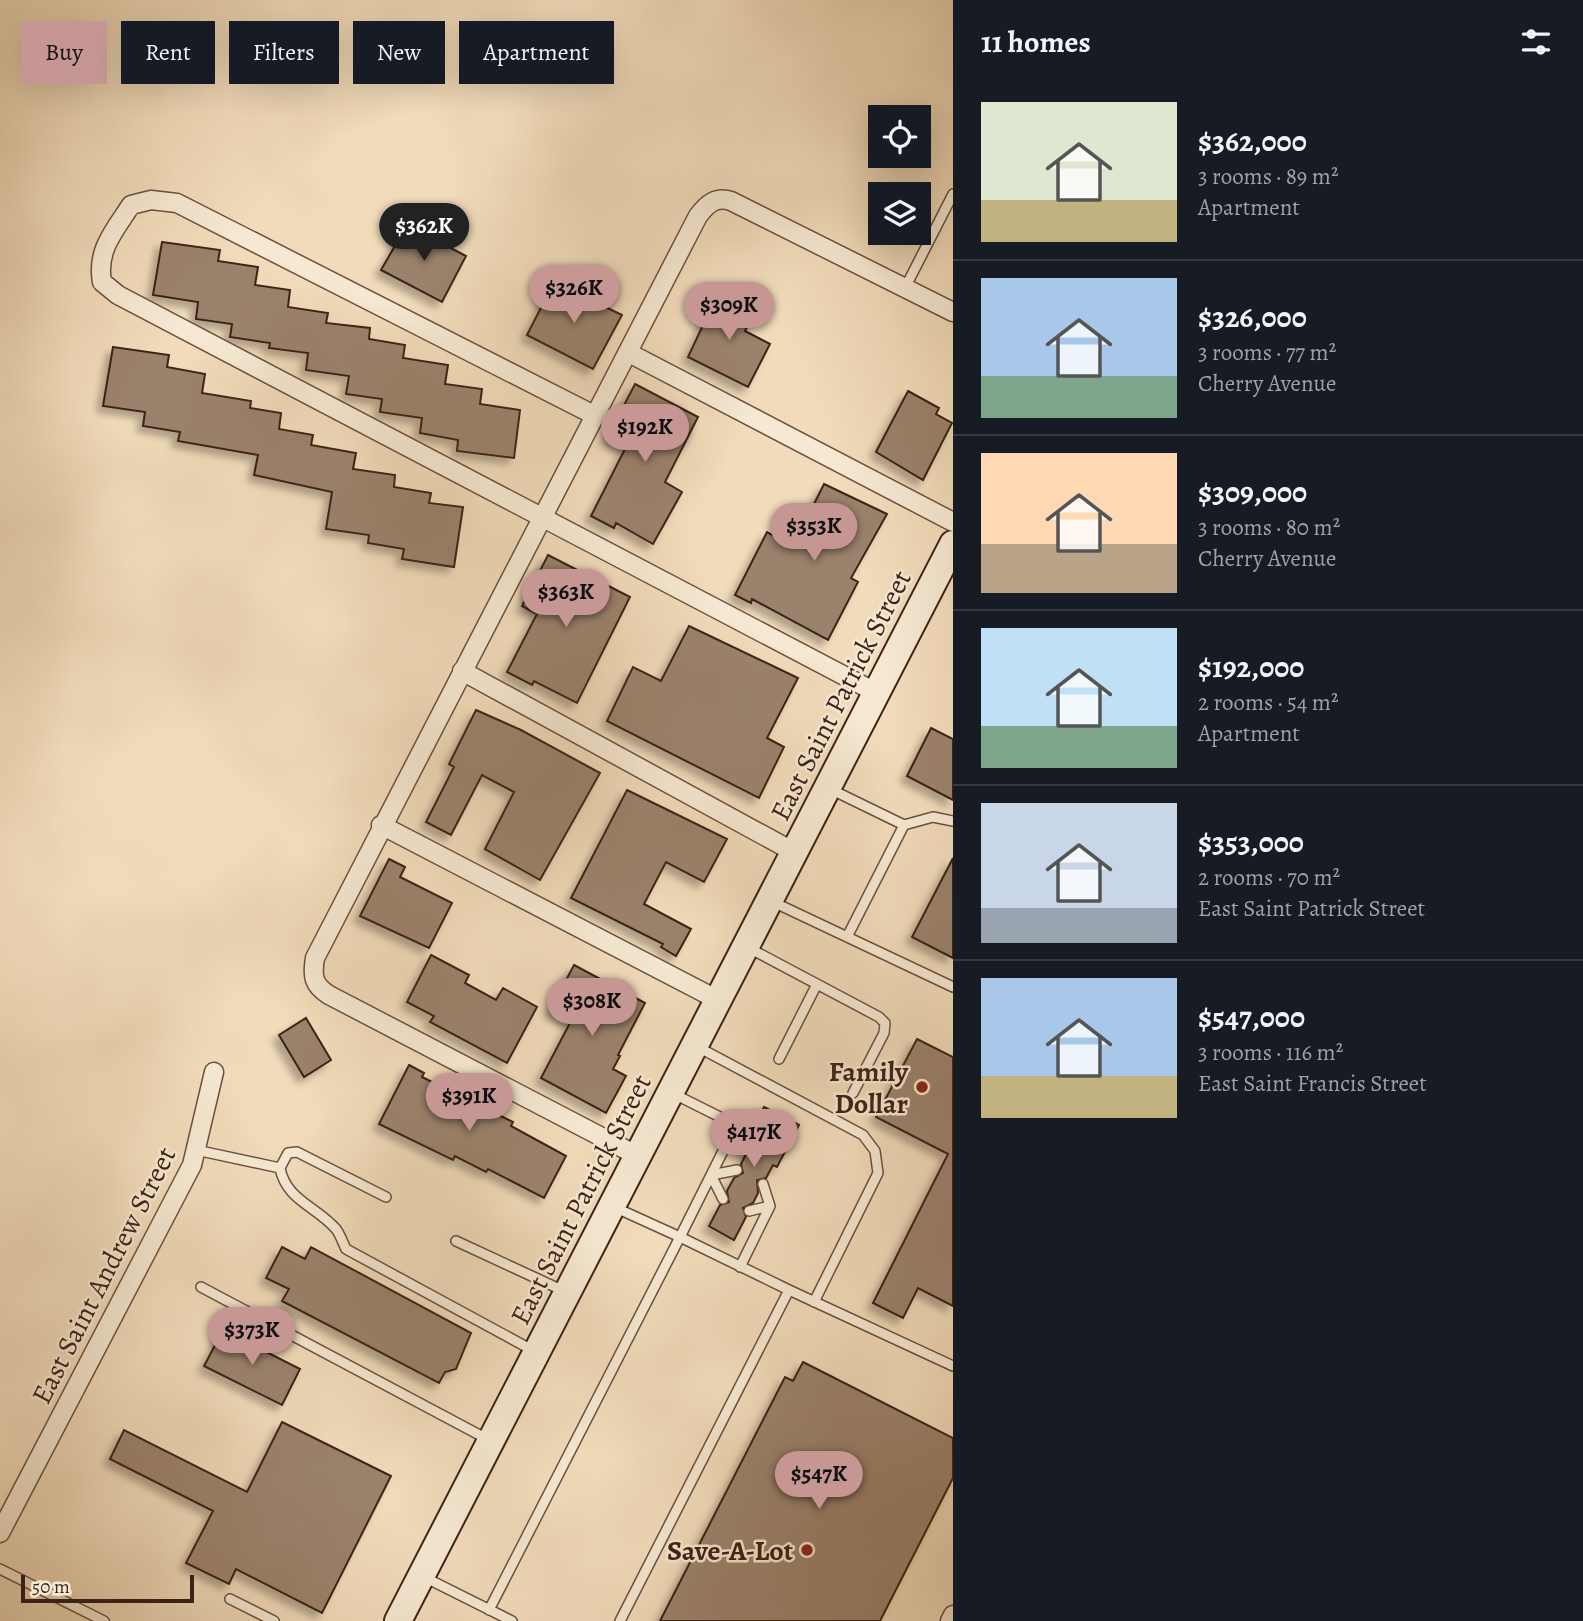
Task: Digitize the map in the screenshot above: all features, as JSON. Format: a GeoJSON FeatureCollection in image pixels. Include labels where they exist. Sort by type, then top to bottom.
{"type":"FeatureCollection","features":[{"type":"Feature","properties":{"kind":"main road","name":"East Saint Patrick Street"},"geometry":{"type":"LineString","coordinates":[[398,1621],[953,544]]}},
{"type":"Feature","properties":{"kind":"street"},"geometry":{"type":"LineString","coordinates":[[638,1156],[318,989],[312,976],[315,958],[594,415],[629,353],[698,216],[708,203],[722,198],[731,201],[953,312]]}},
{"type":"Feature","properties":{"kind":"street"},"geometry":{"type":"LineString","coordinates":[[594,415],[177,203],[151,200],[131,205],[107,244],[99,265],[102,282],[118,295],[877,693]]}},
{"type":"Feature","properties":{"kind":"street"},"geometry":{"type":"LineString","coordinates":[[629,353],[953,522]]}},
{"type":"Feature","properties":{"kind":"street"},"geometry":{"type":"LineString","coordinates":[[462,671],[794,852]]}},
{"type":"Feature","properties":{"kind":"street"},"geometry":{"type":"LineString","coordinates":[[381,825],[718,1000]]}},
{"type":"Feature","properties":{"kind":"street","name":"East Saint Andrew Street"},"geometry":{"type":"LineString","coordinates":[[0,1533],[192,1165],[214,1072]]}},
{"type":"Feature","properties":{"kind":"street"},"geometry":{"type":"LineString","coordinates":[[950,1621],[953,1615]]}},
{"type":"Feature","properties":{"kind":"lane"},"geometry":{"type":"LineString","coordinates":[[905,288],[953,194]]}},
{"type":"Feature","properties":{"kind":"lane"},"geometry":{"type":"LineString","coordinates":[[827,788],[904,825],[933,817],[953,821]]}},
{"type":"Feature","properties":{"kind":"lane"},"geometry":{"type":"LineString","coordinates":[[847,937],[904,825]]}},
{"type":"Feature","properties":{"kind":"lane"},"geometry":{"type":"LineString","coordinates":[[769,900],[953,988]]}},
{"type":"Feature","properties":{"kind":"lane"},"geometry":{"type":"LineString","coordinates":[[746,947],[885,1023],[884,1032],[853,1093]]}},
{"type":"Feature","properties":{"kind":"lane"},"geometry":{"type":"LineString","coordinates":[[779,1059],[817,984]]}},
{"type":"Feature","properties":{"kind":"lane"},"geometry":{"type":"LineString","coordinates":[[694,1045],[863,1135],[875,1152],[878,1173],[814,1302]]}},
{"type":"Feature","properties":{"kind":"lane"},"geometry":{"type":"LineString","coordinates":[[489,1610],[737,1125],[670,1092]]}},
{"type":"Feature","properties":{"kind":"lane"},"geometry":{"type":"LineString","coordinates":[[196,1150],[279,1168]]}},
{"type":"Feature","properties":{"kind":"lane"},"geometry":{"type":"LineString","coordinates":[[386,1197],[296,1152],[288,1153],[279,1168],[283,1183],[304,1206],[336,1229],[346,1249],[536,1352]]}},
{"type":"Feature","properties":{"kind":"lane"},"geometry":{"type":"LineString","coordinates":[[712,1175],[737,1170]]}},
{"type":"Feature","properties":{"kind":"lane"},"geometry":{"type":"LineString","coordinates":[[712,1175],[723,1199]]}},
{"type":"Feature","properties":{"kind":"lane"},"geometry":{"type":"LineString","coordinates":[[740,1267],[770,1206],[763,1184]]}},
{"type":"Feature","properties":{"kind":"lane"},"geometry":{"type":"LineString","coordinates":[[612,1206],[953,1366]]}},
{"type":"Feature","properties":{"kind":"lane"},"geometry":{"type":"LineString","coordinates":[[749,1211],[770,1206]]}},
{"type":"Feature","properties":{"kind":"lane"},"geometry":{"type":"LineString","coordinates":[[456,1241],[567,1292]]}},
{"type":"Feature","properties":{"kind":"lane"},"geometry":{"type":"LineString","coordinates":[[201,1287],[491,1441]]}},
{"type":"Feature","properties":{"kind":"lane"},"geometry":{"type":"LineString","coordinates":[[620,1621],[789,1290]]}},
{"type":"Feature","properties":{"kind":"lane"},"geometry":{"type":"LineString","coordinates":[[0,1569],[104,1621]]}},
{"type":"Feature","properties":{"kind":"lane"},"geometry":{"type":"LineString","coordinates":[[421,1576],[512,1621]]}},
{"type":"Feature","properties":{"kind":"lane"},"geometry":{"type":"LineString","coordinates":[[230,1599],[274,1621]]}},
{"type":"Feature","properties":{"kind":"building"},"geometry":{"type":"Polygon","coordinates":[[[407,225],[466,256],[442,302],[381,270],[407,225]]]}},
{"type":"Feature","properties":{"kind":"building"},"geometry":{"type":"Polygon","coordinates":[[[162,242],[220,250],[218,261],[258,267],[255,285],[290,290],[288,307],[328,313],[326,323],[370,328],[369,339],[405,345],[403,358],[448,365],[445,384],[482,389],[480,404],[520,410],[514,458],[457,451],[458,440],[420,433],[422,418],[380,412],[382,399],[346,394],[349,376],[306,370],[308,353],[269,348],[270,343],[230,337],[232,324],[196,319],[198,302],[153,295],[162,242]]]}},
{"type":"Feature","properties":{"kind":"building"},"geometry":{"type":"Polygon","coordinates":[[[554,282],[622,315],[593,369],[527,335],[554,282]]]}},
{"type":"Feature","properties":{"kind":"building"},"geometry":{"type":"Polygon","coordinates":[[[718,293],[755,311],[745,331],[770,344],[748,387],[688,357],[718,293]]]}},
{"type":"Feature","properties":{"kind":"building"},"geometry":{"type":"Polygon","coordinates":[[[113,347],[169,355],[167,367],[205,374],[202,393],[251,401],[250,408],[281,413],[279,429],[313,435],[311,445],[356,453],[353,469],[395,475],[394,487],[431,493],[429,503],[463,507],[454,567],[402,559],[404,549],[368,543],[369,535],[326,529],[332,492],[254,475],[258,455],[178,441],[180,432],[143,426],[145,412],[103,406],[113,347]]]}},
{"type":"Feature","properties":{"kind":"building"},"geometry":{"type":"Polygon","coordinates":[[[635,384],[698,417],[665,482],[682,492],[653,544],[616,523],[614,528],[591,516],[626,447],[607,438],[635,384]]]}},
{"type":"Feature","properties":{"kind":"building"},"geometry":{"type":"Polygon","coordinates":[[[908,391],[939,408],[936,414],[952,423],[923,480],[876,452],[908,391]]]}},
{"type":"Feature","properties":{"kind":"building"},"geometry":{"type":"Polygon","coordinates":[[[824,484],[887,514],[851,578],[858,582],[828,640],[752,599],[751,603],[735,595],[767,532],[793,546],[824,484]]]}},
{"type":"Feature","properties":{"kind":"building"},"geometry":{"type":"Polygon","coordinates":[[[548,555],[630,597],[577,703],[534,681],[532,685],[507,672],[537,614],[522,606],[548,555]]]}},
{"type":"Feature","properties":{"kind":"building"},"geometry":{"type":"Polygon","coordinates":[[[689,626],[798,678],[767,738],[784,747],[759,798],[607,721],[633,667],[661,681],[689,626]]]}},
{"type":"Feature","properties":{"kind":"building"},"geometry":{"type":"Polygon","coordinates":[[[476,710],[521,730],[600,773],[540,880],[485,849],[514,792],[482,775],[451,835],[426,822],[454,767],[449,764],[476,710]]]}},
{"type":"Feature","properties":{"kind":"building"},"geometry":{"type":"Polygon","coordinates":[[[931,728],[953,739],[953,800],[907,776],[931,728]]]}},
{"type":"Feature","properties":{"kind":"building"},"geometry":{"type":"Polygon","coordinates":[[[627,790],[727,839],[704,882],[666,862],[644,904],[691,929],[676,956],[661,947],[663,944],[571,898],[627,790]]]}},
{"type":"Feature","properties":{"kind":"building"},"geometry":{"type":"Polygon","coordinates":[[[953,858],[953,958],[912,937],[953,858]]]}},
{"type":"Feature","properties":{"kind":"building"},"geometry":{"type":"Polygon","coordinates":[[[389,859],[405,867],[400,877],[452,903],[429,948],[360,916],[389,859]]]}},
{"type":"Feature","properties":{"kind":"building"},"geometry":{"type":"Polygon","coordinates":[[[431,955],[469,975],[465,983],[496,1000],[503,988],[537,1007],[507,1063],[430,1022],[434,1016],[407,1002],[431,955]]]}},
{"type":"Feature","properties":{"kind":"building"},"geometry":{"type":"Polygon","coordinates":[[[574,965],[645,1003],[613,1069],[626,1076],[606,1113],[541,1078],[571,1021],[550,1010],[574,965]]]}},
{"type":"Feature","properties":{"kind":"building"},"geometry":{"type":"Polygon","coordinates":[[[306,1018],[331,1060],[304,1077],[279,1035],[306,1018]]]}},
{"type":"Feature","properties":{"kind":"building"},"geometry":{"type":"Polygon","coordinates":[[[917,1039],[953,1057],[953,1306],[918,1288],[903,1318],[873,1303],[948,1154],[876,1117],[917,1039]]]}},
{"type":"Feature","properties":{"kind":"building"},"geometry":{"type":"Polygon","coordinates":[[[409,1065],[424,1073],[422,1077],[513,1122],[511,1126],[566,1156],[544,1198],[488,1169],[486,1172],[455,1156],[453,1160],[379,1124],[409,1065]]]}},
{"type":"Feature","properties":{"kind":"building"},"geometry":{"type":"Polygon","coordinates":[[[764,1107],[799,1125],[777,1167],[773,1165],[766,1178],[757,1180],[758,1193],[753,1203],[743,1208],[746,1217],[734,1240],[709,1226],[720,1205],[729,1202],[727,1191],[734,1178],[743,1173],[741,1164],[747,1152],[742,1150],[764,1107]]]}},
{"type":"Feature","properties":{"kind":"building"},"geometry":{"type":"Polygon","coordinates":[[[282,1247],[305,1259],[311,1247],[471,1333],[456,1369],[445,1372],[439,1383],[282,1301],[289,1289],[266,1278],[282,1247]]]}},
{"type":"Feature","properties":{"kind":"building"},"geometry":{"type":"Polygon","coordinates":[[[223,1330],[300,1369],[282,1405],[204,1366],[223,1330]]]}},
{"type":"Feature","properties":{"kind":"building","name":"Save-A-Lot"},"geometry":{"type":"Polygon","coordinates":[[[803,1362],[953,1438],[953,1478],[880,1621],[660,1621],[785,1377],[793,1381],[803,1362]]]}},
{"type":"Feature","properties":{"kind":"building"},"geometry":{"type":"Polygon","coordinates":[[[282,1422],[391,1476],[322,1613],[236,1569],[229,1584],[186,1563],[213,1511],[110,1459],[124,1430],[247,1492],[282,1422]]]}},
{"type":"Feature","properties":{"kind":"place","name":"Family Dollar"},"geometry":{"type":"Point","coordinates":[922,1087]}},
{"type":"Feature","properties":{"kind":"place","name":"Save-A-Lot"},"geometry":{"type":"Point","coordinates":[807,1550]}}]}
